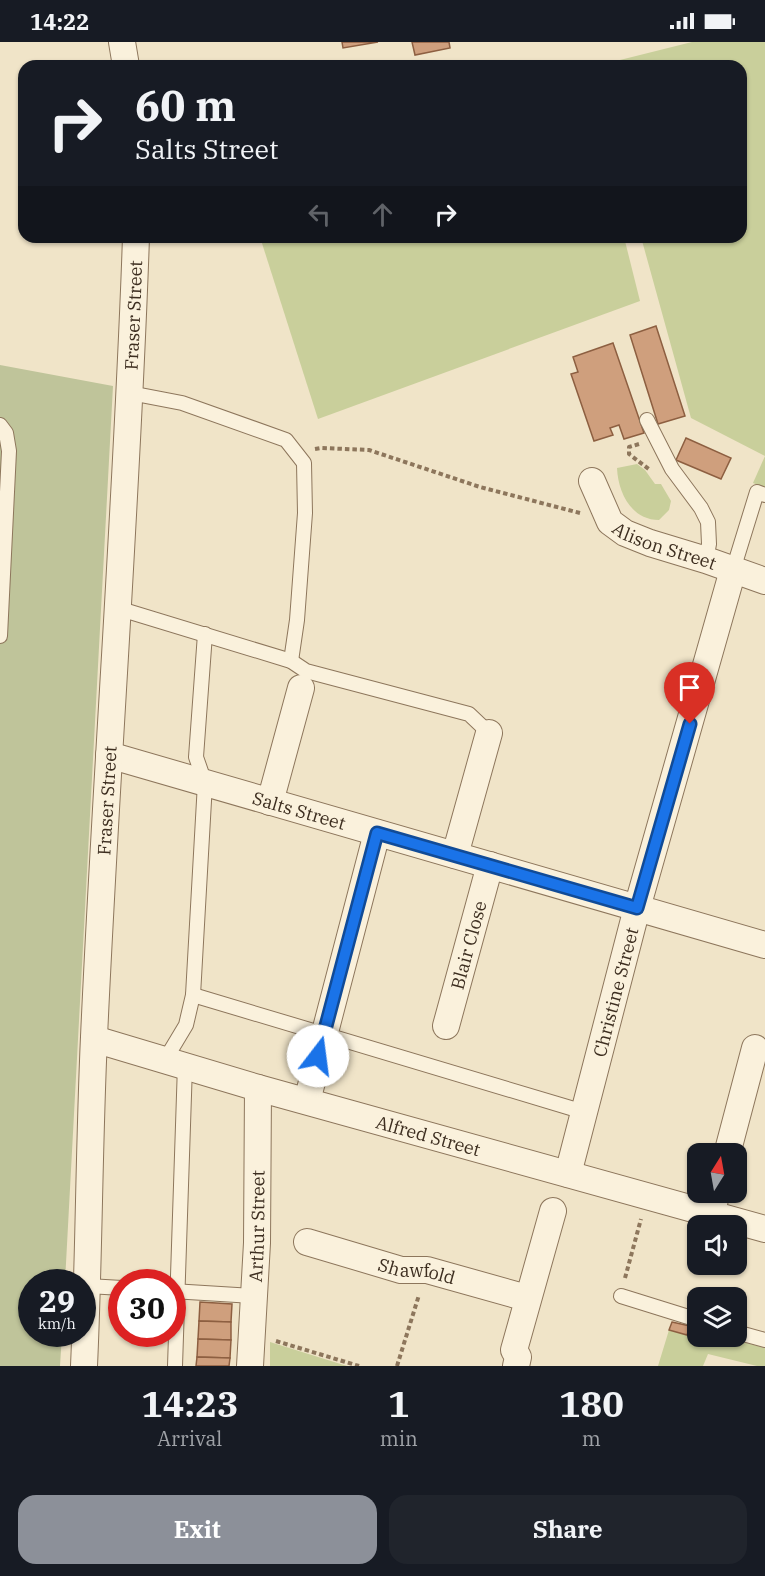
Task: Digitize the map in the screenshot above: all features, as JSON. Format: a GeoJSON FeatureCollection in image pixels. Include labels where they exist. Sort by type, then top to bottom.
{"type":"FeatureCollection","features":[{"type":"Feature","properties":{"kind":"street"},"geometry":{"type":"LineString","coordinates":[[122,42],[125,60]]}},
{"type":"Feature","properties":{"kind":"street","name":"Fraser Street"},"geometry":{"type":"LineString","coordinates":[[88,1269],[94,1039],[130,393],[136,243]]}},
{"type":"Feature","properties":{"kind":"street","name":"Alison Street"},"geometry":{"type":"LineString","coordinates":[[592,481],[610,522],[625,533],[765,581]]}},
{"type":"Feature","properties":{"kind":"street","name":"Christine Street"},"geometry":{"type":"LineString","coordinates":[[568,1174],[637,908],[733,570]]}},
{"type":"Feature","properties":{"kind":"street"},"geometry":{"type":"LineString","coordinates":[[270,802],[300,688]]}},
{"type":"Feature","properties":{"kind":"street"},"geometry":{"type":"LineString","coordinates":[[455,855],[489,733]]}},
{"type":"Feature","properties":{"kind":"street","name":"Salts Street"},"geometry":{"type":"LineString","coordinates":[[109,755],[765,945]]}},
{"type":"Feature","properties":{"kind":"street"},"geometry":{"type":"LineString","coordinates":[[307,1101],[377,833]]}},
{"type":"Feature","properties":{"kind":"street","name":"Blair Close"},"geometry":{"type":"LineString","coordinates":[[446,1026],[490,865]]}},
{"type":"Feature","properties":{"kind":"street","name":"Alfred Street"},"geometry":{"type":"LineString","coordinates":[[94,1039],[258,1088],[568,1174],[687,1198]]}},
{"type":"Feature","properties":{"kind":"street"},"geometry":{"type":"LineString","coordinates":[[730,1143],[755,1048]]}},
{"type":"Feature","properties":{"kind":"street","name":"Arthur Street"},"geometry":{"type":"LineString","coordinates":[[250,1366],[257,1244],[258,1088]]}},
{"type":"Feature","properties":{"kind":"street","name":"Alfred Street"},"geometry":{"type":"LineString","coordinates":[[714,1203],[765,1229]]}},
{"type":"Feature","properties":{"kind":"street"},"geometry":{"type":"LineString","coordinates":[[516,1366],[518,1357],[514,1350],[553,1211]]}},
{"type":"Feature","properties":{"kind":"street","name":"Shawfold"},"geometry":{"type":"LineString","coordinates":[[307,1242],[401,1270],[427,1270],[527,1298]]}},
{"type":"Feature","properties":{"kind":"street","name":"Fraser Street"},"geometry":{"type":"LineString","coordinates":[[84,1366],[85,1347]]}},
{"type":"Feature","properties":{"kind":"lane"},"geometry":{"type":"LineString","coordinates":[[130,393],[182,404],[286,440],[304,463],[305,513],[297,620],[291,661]]}},
{"type":"Feature","properties":{"kind":"lane"},"geometry":{"type":"LineString","coordinates":[[647,420],[672,469],[701,508],[708,522],[709,544],[706,560]]}},
{"type":"Feature","properties":{"kind":"lane"},"geometry":{"type":"LineString","coordinates":[[0,424],[6,433],[9,451],[0,636]]}},
{"type":"Feature","properties":{"kind":"lane"},"geometry":{"type":"LineString","coordinates":[[733,570],[757,492],[765,495]]}},
{"type":"Feature","properties":{"kind":"lane"},"geometry":{"type":"LineString","coordinates":[[117,608],[291,661],[306,672],[469,714],[489,733]]}},
{"type":"Feature","properties":{"kind":"lane"},"geometry":{"type":"LineString","coordinates":[[176,1269],[175,1063],[193,995],[205,783],[196,757],[205,634]]}},
{"type":"Feature","properties":{"kind":"lane"},"geometry":{"type":"LineString","coordinates":[[193,995],[584,1112]]}},
{"type":"Feature","properties":{"kind":"lane"},"geometry":{"type":"LineString","coordinates":[[186,1292],[253,1296]]}},
{"type":"Feature","properties":{"kind":"lane"},"geometry":{"type":"LineString","coordinates":[[621,1296],[687,1317]]}},
{"type":"Feature","properties":{"kind":"lane"},"geometry":{"type":"LineString","coordinates":[[747,1335],[765,1340]]}},
{"type":"Feature","properties":{"kind":"lane"},"geometry":{"type":"LineString","coordinates":[[176,1347],[176,1366]]}},
{"type":"Feature","properties":{"kind":"path"},"geometry":{"type":"LineString","coordinates":[[297,455],[321,448],[369,450],[480,487],[548,503],[610,522]]}},
{"type":"Feature","properties":{"kind":"path"},"geometry":{"type":"LineString","coordinates":[[621,1296],[644,1209]]}},
{"type":"Feature","properties":{"kind":"path"},"geometry":{"type":"LineString","coordinates":[[397,1366],[415,1307]]}},
{"type":"Feature","properties":{"kind":"path"},"geometry":{"type":"LineString","coordinates":[[266,1338],[359,1366]]}},
{"type":"Feature","properties":{"kind":"green space"},"geometry":{"type":"Polygon","coordinates":[[[692,42],[765,42],[765,456],[691,418],[643,243],[747,243],[747,60],[620,60],[692,42]]]}},
{"type":"Feature","properties":{"kind":"green space"},"geometry":{"type":"Polygon","coordinates":[[[262,243],[626,243],[640,301],[318,419],[262,243]]]}},
{"type":"Feature","properties":{"kind":"green space"},"geometry":{"type":"Polygon","coordinates":[[[0,365],[113,386],[66,1269],[18,1269],[18,1347],[61,1347],[60,1366],[0,1366],[0,365]]]}},
{"type":"Feature","properties":{"kind":"green space"},"geometry":{"type":"Polygon","coordinates":[[[765,456],[765,488],[753,483],[765,456]]]}},
{"type":"Feature","properties":{"kind":"green space"},"geometry":{"type":"Polygon","coordinates":[[[637,464],[645,470],[655,484],[661,484],[671,501],[669,510],[659,520],[641,515],[634,510],[623,495],[617,468],[637,464]]]}},
{"type":"Feature","properties":{"kind":"green space"},"geometry":{"type":"Polygon","coordinates":[[[669,1330],[687,1335],[687,1347],[747,1347],[747,1343],[765,1348],[765,1366],[708,1354],[703,1366],[658,1366],[669,1330]]]}},
{"type":"Feature","properties":{"kind":"green space"},"geometry":{"type":"Polygon","coordinates":[[[270,1342],[347,1366],[270,1366],[270,1342]]]}},
{"type":"Feature","properties":{"kind":"building"},"geometry":{"type":"Polygon","coordinates":[[[342,42],[378,42],[343,48],[342,42]]]}},
{"type":"Feature","properties":{"kind":"building"},"geometry":{"type":"Polygon","coordinates":[[[412,42],[449,42],[450,48],[415,55],[412,42]]]}},
{"type":"Feature","properties":{"kind":"building"},"geometry":{"type":"Polygon","coordinates":[[[656,326],[685,416],[658,424],[630,335],[656,326]]]}},
{"type":"Feature","properties":{"kind":"building"},"geometry":{"type":"Polygon","coordinates":[[[613,343],[644,433],[624,439],[619,425],[610,428],[613,435],[594,441],[571,374],[578,372],[573,357],[613,343]]]}},
{"type":"Feature","properties":{"kind":"building"},"geometry":{"type":"Polygon","coordinates":[[[686,438],[731,458],[721,479],[676,460],[686,438]]]}},
{"type":"Feature","properties":{"kind":"building"},"geometry":{"type":"Polygon","coordinates":[[[200,1302],[232,1304],[231,1322],[199,1321],[200,1302]]]}},
{"type":"Feature","properties":{"kind":"building"},"geometry":{"type":"Polygon","coordinates":[[[199,1321],[231,1322],[231,1340],[198,1339],[199,1321]]]}},
{"type":"Feature","properties":{"kind":"building"},"geometry":{"type":"Polygon","coordinates":[[[672,1322],[687,1325],[687,1335],[669,1330],[672,1322]]]}},
{"type":"Feature","properties":{"kind":"building"},"geometry":{"type":"Polygon","coordinates":[[[198,1339],[231,1340],[230,1358],[197,1357],[198,1339]]]}},
{"type":"Feature","properties":{"kind":"building"},"geometry":{"type":"Polygon","coordinates":[[[197,1357],[230,1358],[229,1366],[196,1366],[197,1357]]]}},
{"type":"Feature","properties":{"kind":"route"},"geometry":{"type":"LineString","coordinates":[[318,1056],[377,833],[637,908],[690,724]]}}]}
